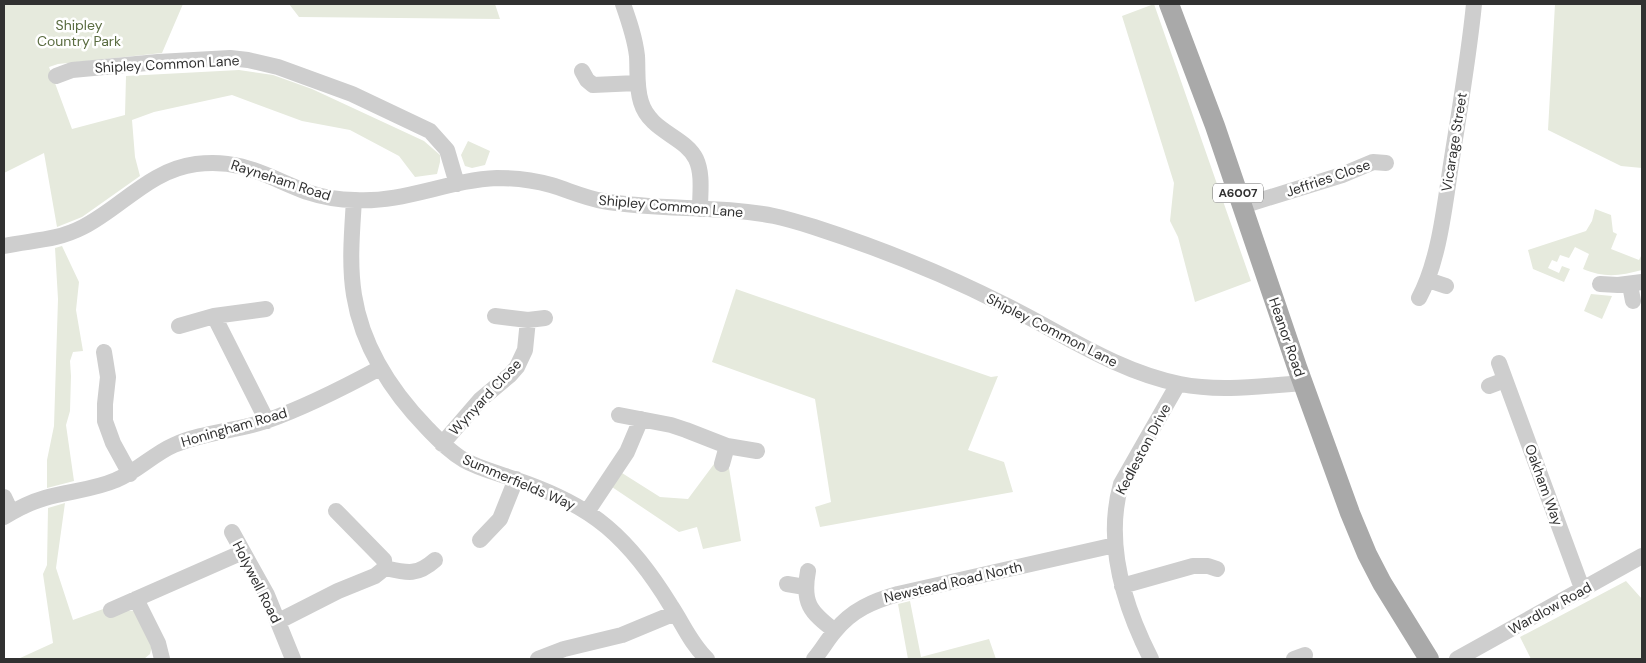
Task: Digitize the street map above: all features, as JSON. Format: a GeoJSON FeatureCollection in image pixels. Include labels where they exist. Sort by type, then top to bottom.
{"type":"FeatureCollection","features":[{"type":"Feature","properties":{"kind":"main road","name":"Heanor Road"},"geometry":{"type":"LineString","coordinates":[[1169,4],[1215,126],[1303,383],[1350,513],[1367,554],[1382,583],[1429,659]]}},
{"type":"Feature","properties":{"kind":"street"},"geometry":{"type":"LineString","coordinates":[[623,4],[635,42],[637,83],[641,103],[651,119],[688,149],[696,160],[700,171],[700,209]]}},
{"type":"Feature","properties":{"kind":"street","name":"Vicarage Street"},"geometry":{"type":"LineString","coordinates":[[1419,298],[1428,280],[1445,204],[1474,4]]}},
{"type":"Feature","properties":{"kind":"street","name":"Shipley Common Lane"},"geometry":{"type":"LineString","coordinates":[[56,76],[72,70],[216,59],[248,60],[278,67],[352,94],[430,131],[448,150],[458,184],[490,178],[511,178],[551,185],[600,201],[774,216],[881,250],[935,272],[1004,304],[1129,368],[1178,384],[1204,388],[1228,388],[1303,383]]}},
{"type":"Feature","properties":{"kind":"street"},"geometry":{"type":"LineString","coordinates":[[582,71],[587,80],[594,85],[637,83]]}},
{"type":"Feature","properties":{"kind":"street","name":"Jeffries Close"},"geometry":{"type":"LineString","coordinates":[[1242,206],[1342,175],[1373,162],[1386,163]]}},
{"type":"Feature","properties":{"kind":"street","name":"Rayneham Road"},"geometry":{"type":"LineString","coordinates":[[4,246],[54,238],[77,230],[96,219],[155,177],[170,170],[198,163],[227,163],[245,166],[310,193],[354,200],[396,198],[458,184]]}},
{"type":"Feature","properties":{"kind":"street","name":"Summerfields Way"},"geometry":{"type":"LineString","coordinates":[[354,200],[352,260],[354,295],[362,326],[380,368],[410,410],[442,444],[464,460],[564,498],[607,527],[629,550],[653,580],[693,643],[707,659]]}},
{"type":"Feature","properties":{"kind":"street"},"geometry":{"type":"LineString","coordinates":[[1428,280],[1446,286]]}},
{"type":"Feature","properties":{"kind":"street"},"geometry":{"type":"LineString","coordinates":[[1600,284],[1635,289]]}},
{"type":"Feature","properties":{"kind":"street"},"geometry":{"type":"LineString","coordinates":[[179,326],[214,316],[266,309]]}},
{"type":"Feature","properties":{"kind":"street"},"geometry":{"type":"LineString","coordinates":[[214,316],[267,420]]}},
{"type":"Feature","properties":{"kind":"street"},"geometry":{"type":"LineString","coordinates":[[495,316],[528,320],[545,318]]}},
{"type":"Feature","properties":{"kind":"street","name":"Wynyard Close"},"geometry":{"type":"LineString","coordinates":[[442,444],[480,400],[517,367],[525,350],[528,320]]}},
{"type":"Feature","properties":{"kind":"street"},"geometry":{"type":"LineString","coordinates":[[104,352],[108,377],[105,404],[106,421],[113,443],[130,474]]}},
{"type":"Feature","properties":{"kind":"street","name":"Oakham Way"},"geometry":{"type":"LineString","coordinates":[[1499,363],[1583,591]]}},
{"type":"Feature","properties":{"kind":"street","name":"Honingham Road"},"geometry":{"type":"LineString","coordinates":[[8,514],[47,497],[98,487],[130,474],[159,453],[189,439],[267,420],[334,393],[380,368]]}},
{"type":"Feature","properties":{"kind":"street"},"geometry":{"type":"LineString","coordinates":[[1489,386],[1505,380]]}},
{"type":"Feature","properties":{"kind":"street","name":"Kedleston Drive"},"geometry":{"type":"LineString","coordinates":[[1150,659],[1134,626],[1122,586],[1115,545],[1114,518],[1121,484],[1178,384]]}},
{"type":"Feature","properties":{"kind":"street"},"geometry":{"type":"LineString","coordinates":[[619,416],[641,419],[686,430],[727,446],[757,451]]}},
{"type":"Feature","properties":{"kind":"street"},"geometry":{"type":"LineString","coordinates":[[587,512],[627,452],[641,419]]}},
{"type":"Feature","properties":{"kind":"street"},"geometry":{"type":"LineString","coordinates":[[722,464],[727,446]]}},
{"type":"Feature","properties":{"kind":"street"},"geometry":{"type":"LineString","coordinates":[[481,540],[500,519],[516,479]]}},
{"type":"Feature","properties":{"kind":"street"},"geometry":{"type":"LineString","coordinates":[[4,497],[8,514]]}},
{"type":"Feature","properties":{"kind":"street"},"geometry":{"type":"LineString","coordinates":[[336,511],[384,560],[385,568]]}},
{"type":"Feature","properties":{"kind":"street","name":"Holywell Road"},"geometry":{"type":"LineString","coordinates":[[232,532],[267,595],[293,659]]}},
{"type":"Feature","properties":{"kind":"street","name":"Newstead Road North"},"geometry":{"type":"LineString","coordinates":[[814,659],[835,631],[859,609],[882,598],[1115,545]]}},
{"type":"Feature","properties":{"kind":"street"},"geometry":{"type":"LineString","coordinates":[[110,610],[243,552]]}},
{"type":"Feature","properties":{"kind":"street","name":"Wardlow Road"},"geometry":{"type":"LineString","coordinates":[[1458,659],[1583,591],[1642,556]]}},
{"type":"Feature","properties":{"kind":"street"},"geometry":{"type":"LineString","coordinates":[[1122,586],[1198,558],[1218,568]]}},
{"type":"Feature","properties":{"kind":"street"},"geometry":{"type":"LineString","coordinates":[[385,568],[405,573],[416,572],[424,569],[435,560]]}},
{"type":"Feature","properties":{"kind":"street"},"geometry":{"type":"LineString","coordinates":[[279,621],[338,591],[375,576],[385,568]]}},
{"type":"Feature","properties":{"kind":"street"},"geometry":{"type":"LineString","coordinates":[[808,571],[805,595],[812,609],[835,631]]}},
{"type":"Feature","properties":{"kind":"street"},"geometry":{"type":"LineString","coordinates":[[787,584],[805,588]]}},
{"type":"Feature","properties":{"kind":"street"},"geometry":{"type":"LineString","coordinates":[[136,598],[158,644],[162,659]]}},
{"type":"Feature","properties":{"kind":"street"},"geometry":{"type":"LineString","coordinates":[[538,659],[565,654],[622,635],[675,613]]}},
{"type":"Feature","properties":{"kind":"green space","name":"Shipley Country Park"},"geometry":{"type":"Polygon","coordinates":[[[4,4],[183,4],[162,53],[58,64],[49,67],[72,129],[125,115],[126,76],[239,70],[273,75],[312,89],[424,141],[440,155],[437,174],[415,177],[399,156],[350,130],[302,121],[232,95],[154,112],[132,120],[135,157],[140,176],[82,217],[57,227],[44,153],[4,173],[4,4]]]}},
{"type":"Feature","properties":{"kind":"green space"},"geometry":{"type":"Polygon","coordinates":[[[289,4],[495,4],[500,19],[299,17],[289,4]]]}},
{"type":"Feature","properties":{"kind":"green space"},"geometry":{"type":"Polygon","coordinates":[[[1154,4],[1251,281],[1195,302],[1178,237],[1170,221],[1174,183],[1122,16],[1154,4]]]}},
{"type":"Feature","properties":{"kind":"green space"},"geometry":{"type":"Polygon","coordinates":[[[1555,4],[1642,4],[1642,168],[1621,166],[1548,130],[1555,4]]]}},
{"type":"Feature","properties":{"kind":"green space"},"geometry":{"type":"Polygon","coordinates":[[[468,141],[490,151],[485,165],[472,168],[465,166],[461,155],[468,141]]]}},
{"type":"Feature","properties":{"kind":"green space"},"geometry":{"type":"Polygon","coordinates":[[[1595,209],[1611,215],[1613,232],[1617,234],[1611,249],[1639,260],[1642,254],[1642,270],[1612,275],[1591,272],[1583,269],[1589,254],[1575,247],[1569,258],[1560,255],[1557,262],[1552,260],[1548,268],[1559,273],[1562,266],[1570,269],[1564,282],[1533,269],[1528,250],[1586,231],[1592,221],[1595,209]]]}},
{"type":"Feature","properties":{"kind":"green space"},"geometry":{"type":"Polygon","coordinates":[[[62,246],[79,282],[76,310],[83,351],[73,352],[70,361],[70,411],[66,425],[74,481],[47,488],[47,460],[54,426],[58,299],[55,248],[62,246]]]}},
{"type":"Feature","properties":{"kind":"green space"},"geometry":{"type":"Polygon","coordinates":[[[736,289],[991,377],[998,376],[968,450],[1004,462],[1013,492],[820,527],[815,507],[831,502],[815,399],[712,362],[736,289]]]}},
{"type":"Feature","properties":{"kind":"green space"},"geometry":{"type":"Polygon","coordinates":[[[1591,294],[1612,296],[1602,319],[1584,311],[1591,294]]]}},
{"type":"Feature","properties":{"kind":"green space"},"geometry":{"type":"Polygon","coordinates":[[[714,464],[729,468],[741,541],[703,549],[697,527],[679,532],[612,487],[622,473],[660,497],[688,499],[714,464]]]}},
{"type":"Feature","properties":{"kind":"green space"},"geometry":{"type":"Polygon","coordinates":[[[65,503],[56,568],[73,620],[106,608],[135,611],[152,646],[150,654],[144,659],[18,659],[53,643],[43,574],[47,565],[48,508],[65,503]]]}},
{"type":"Feature","properties":{"kind":"green space"},"geometry":{"type":"Polygon","coordinates":[[[1626,581],[1642,599],[1642,659],[1531,659],[1520,637],[1626,581]]]}},
{"type":"Feature","properties":{"kind":"green space"},"geometry":{"type":"Polygon","coordinates":[[[910,601],[921,657],[989,639],[996,659],[908,659],[898,604],[910,601]]]}}]}
